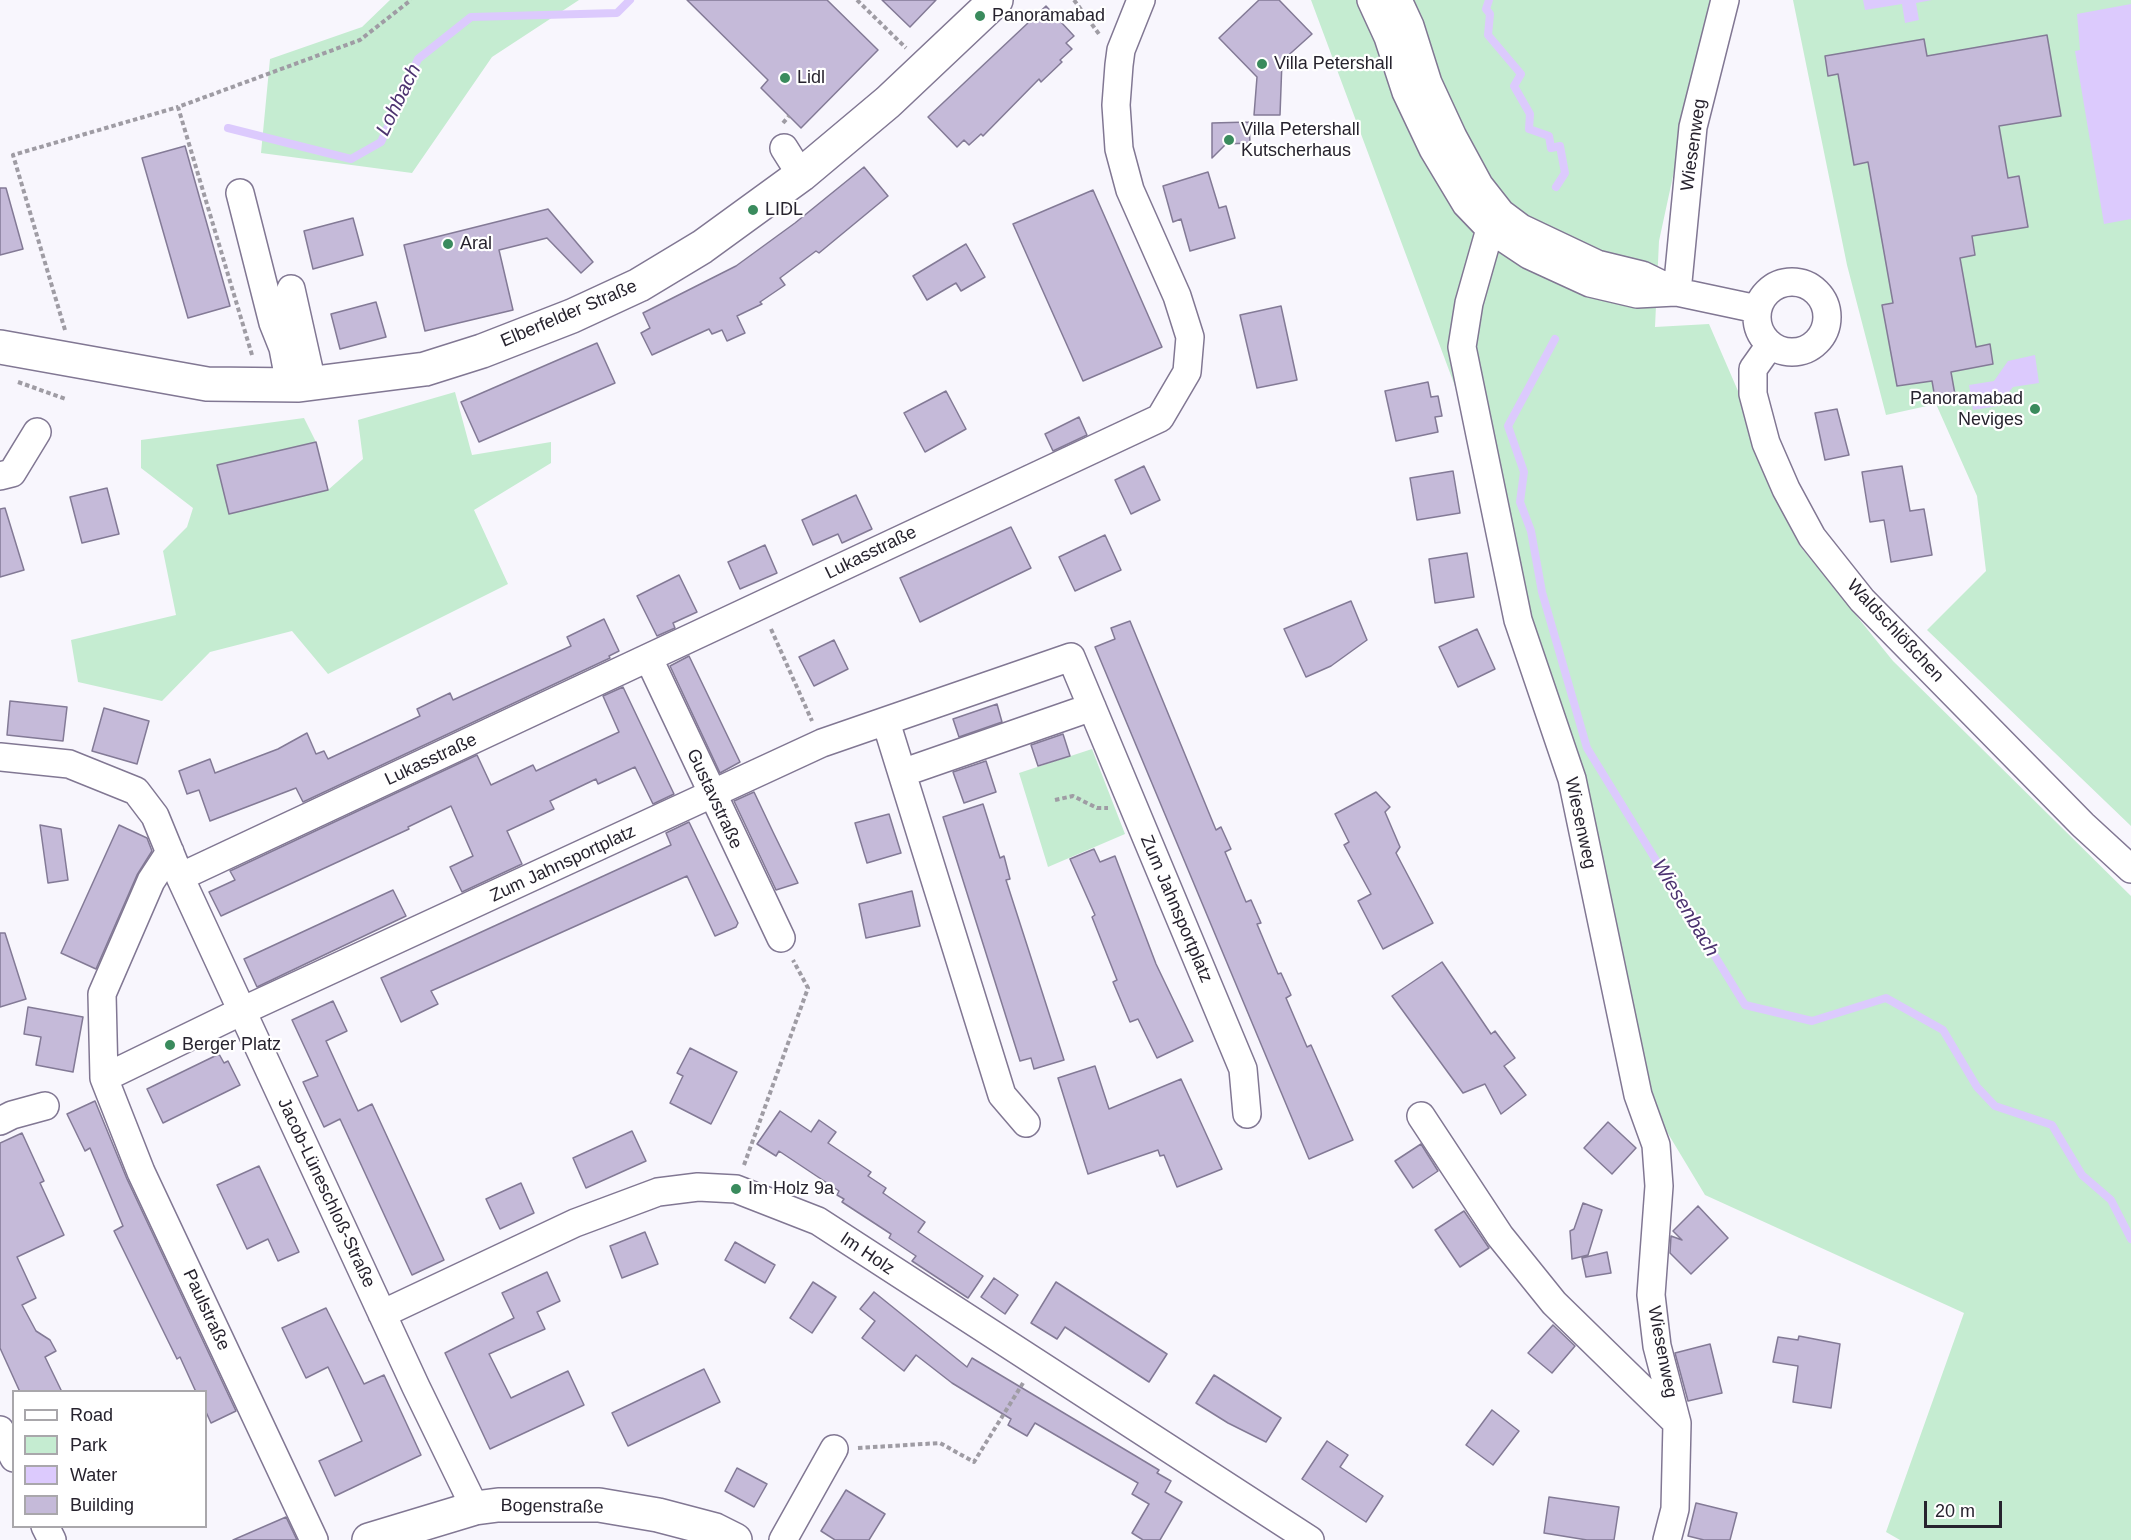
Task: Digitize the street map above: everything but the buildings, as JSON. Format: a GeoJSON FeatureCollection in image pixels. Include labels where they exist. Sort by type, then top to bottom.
{"type":"FeatureCollection","features":[{"type":"Feature","properties":{"kind":"main road","name":"Elberfelder Straße"},"geometry":{"type":"LineString","coordinates":[[0,347],[57,346],[207,384],[287,384],[425,369],[482,351],[572,316],[639,285],[702,247],[793,162],[888,102],[996,0]]}},
{"type":"Feature","properties":{"kind":"main road","name":"Bogenstraße"},"geometry":{"type":"LineString","coordinates":[[369,1540],[475,1508],[498,1505],[599,1505],[658,1515],[715,1530],[735,1540]]}},
{"type":"Feature","properties":{"kind":"street","name":"Lukasstraße"},"geometry":{"type":"LineString","coordinates":[[175,865],[649,659],[914,532],[1160,418],[1187,372],[1190,337],[1178,296],[1130,190],[1119,149],[1116,105],[1121,50],[1141,0]]}},
{"type":"Feature","properties":{"kind":"street"},"geometry":{"type":"LineString","coordinates":[[1371,0],[1388,37],[1406,92],[1433,149],[1466,204],[1495,221],[1529,255],[1590,283],[1637,294],[1677,292],[1757,309]]}},
{"type":"Feature","properties":{"kind":"street"},"geometry":{"type":"LineString","coordinates":[[1398,0],[1410,26],[1428,83],[1495,221]]}},
{"type":"Feature","properties":{"kind":"street","name":"Wiesenweg"},"geometry":{"type":"LineString","coordinates":[[1677,292],[1694,128],[1725,0]]}},
{"type":"Feature","properties":{"kind":"street"},"geometry":{"type":"LineString","coordinates":[[240,193],[273,323],[283,348],[287,384]]}},
{"type":"Feature","properties":{"kind":"street","name":"Wiesenweg"},"geometry":{"type":"LineString","coordinates":[[1495,221],[1469,303],[1462,347],[1518,620],[1572,779],[1638,1095],[1656,1145],[1659,1186],[1651,1295],[1657,1346],[1677,1423],[1675,1509],[1667,1540]]}},
{"type":"Feature","properties":{"kind":"street"},"geometry":{"type":"LineString","coordinates":[[1786,281],[1800,282],[1822,297],[1827,324],[1821,337],[1811,346],[1785,351],[1770,345],[1762,336],[1757,309],[1773,286],[1786,281]]}},
{"type":"Feature","properties":{"kind":"street"},"geometry":{"type":"LineString","coordinates":[[287,384],[291,289]]}},
{"type":"Feature","properties":{"kind":"street","name":"Waldschlößchen"},"geometry":{"type":"LineString","coordinates":[[1770,345],[1753,369],[1753,394],[1766,443],[1786,489],[1812,537],[1862,600],[2083,825],[2131,869]]}},
{"type":"Feature","properties":{"kind":"street"},"geometry":{"type":"LineString","coordinates":[[0,476],[12,473],[37,432]]}},
{"type":"Feature","properties":{"kind":"street","name":"Zum Jahnsportplatz"},"geometry":{"type":"LineString","coordinates":[[104,1078],[242,1011],[712,796],[822,743],[1071,657],[1243,1069],[1247,1114]]}},
{"type":"Feature","properties":{"kind":"street","name":"Gustavstraße"},"geometry":{"type":"LineString","coordinates":[[649,659],[781,938]]}},
{"type":"Feature","properties":{"kind":"street"},"geometry":{"type":"LineString","coordinates":[[902,772],[1092,707]]}},
{"type":"Feature","properties":{"kind":"street"},"geometry":{"type":"LineString","coordinates":[[886,722],[1002,1095],[1026,1123]]}},
{"type":"Feature","properties":{"kind":"street","name":"Jacob-Lüneschloß-Straße"},"geometry":{"type":"LineString","coordinates":[[0,757],[69,764],[136,791],[155,816],[175,865],[382,1314],[475,1508]]}},
{"type":"Feature","properties":{"kind":"street"},"geometry":{"type":"LineString","coordinates":[[104,1078],[102,994],[150,881],[175,865]]}},
{"type":"Feature","properties":{"kind":"street","name":"Paulstraße"},"geometry":{"type":"LineString","coordinates":[[104,1078],[141,1172],[314,1540]]}},
{"type":"Feature","properties":{"kind":"street"},"geometry":{"type":"LineString","coordinates":[[0,1121],[12,1115],[45,1106]]}},
{"type":"Feature","properties":{"kind":"street","name":"Wiesenweg"},"geometry":{"type":"LineString","coordinates":[[1421,1116],[1500,1236],[1554,1303],[1677,1423]]}},
{"type":"Feature","properties":{"kind":"street","name":"Im Holz"},"geometry":{"type":"LineString","coordinates":[[382,1314],[575,1223],[658,1192],[698,1187],[736,1189],[818,1221],[1310,1540]]}},
{"type":"Feature","properties":{"kind":"street"},"geometry":{"type":"LineString","coordinates":[[0,1430],[12,1454]]}},
{"type":"Feature","properties":{"kind":"street"},"geometry":{"type":"LineString","coordinates":[[783,1540],[834,1449]]}},
{"type":"Feature","properties":{"kind":"path"},"geometry":{"type":"LineString","coordinates":[[57,346],[13,155],[178,106],[360,40],[411,0]]}},
{"type":"Feature","properties":{"kind":"path"},"geometry":{"type":"LineString","coordinates":[[858,0],[909,52]]}},
{"type":"Feature","properties":{"kind":"path"},"geometry":{"type":"LineString","coordinates":[[178,106],[287,384]]}},
{"type":"Feature","properties":{"kind":"path"},"geometry":{"type":"LineString","coordinates":[[10,379],[66,399]]}},
{"type":"Feature","properties":{"kind":"path"},"geometry":{"type":"LineString","coordinates":[[761,606],[822,743]]}},
{"type":"Feature","properties":{"kind":"path"},"geometry":{"type":"LineString","coordinates":[[1055,800],[1073,796],[1097,808],[1115,808],[1132,804]]}},
{"type":"Feature","properties":{"kind":"path"},"geometry":{"type":"LineString","coordinates":[[736,1189],[808,988],[781,938]]}},
{"type":"Feature","properties":{"kind":"path"},"geometry":{"type":"LineString","coordinates":[[834,1449],[940,1443],[974,1462],[1035,1363]]}},
{"type":"Feature","properties":{"kind":"green space"},"geometry":{"type":"Polygon","coordinates":[[[390,0],[579,0],[492,57],[412,173],[261,153],[270,59],[362,27],[390,0]]]}},
{"type":"Feature","properties":{"kind":"green space"},"geometry":{"type":"Polygon","coordinates":[[[1311,0],[1711,0],[1659,241],[1655,327],[1709,324],[1738,391],[1775,498],[1800,546],[1893,661],[2131,896],[2131,1540],[1900,1540],[1886,1532],[1964,1313],[1705,1195],[1652,1107],[1484,464],[1311,0]]]}},
{"type":"Feature","properties":{"kind":"green space","name":"Panoramabad Neviges"},"geometry":{"type":"Polygon","coordinates":[[[1793,0],[2131,0],[2131,826],[1927,630],[1986,571],[1977,496],[1936,404],[1886,415],[1847,265],[1793,0]]]}},
{"type":"Feature","properties":{"kind":"green space"},"geometry":{"type":"Polygon","coordinates":[[[455,392],[472,455],[551,442],[551,463],[474,510],[508,584],[328,674],[292,631],[210,652],[162,701],[78,682],[71,640],[176,615],[163,551],[187,527],[193,508],[141,468],[141,440],[304,418],[316,442],[217,466],[229,514],[328,490],[363,459],[358,420],[455,392]]]}},
{"type":"Feature","properties":{"kind":"green space"},"geometry":{"type":"Polygon","coordinates":[[[1092,749],[1125,834],[1048,867],[1019,773],[1092,749]]]}},
{"type":"Feature","properties":{"kind":"water"},"geometry":{"type":"Polygon","coordinates":[[[1863,0],[1932,0],[1916,3],[1919,20],[1905,23],[1902,4],[1865,10],[1863,0]]]}},
{"type":"Feature","properties":{"kind":"water"},"geometry":{"type":"Polygon","coordinates":[[[2131,4],[2131,219],[2104,224],[2075,51],[2080,50],[2077,14],[2131,4]]]}},
{"type":"Feature","properties":{"kind":"water"},"geometry":{"type":"Polygon","coordinates":[[[2035,355],[2039,383],[2013,387],[1998,406],[1973,410],[1969,385],[1994,381],[2008,361],[2035,355]]]}},
{"type":"Feature","properties":{"kind":"waterway","name":"Lohbach"},"geometry":{"type":"LineString","coordinates":[[228,128],[351,159],[381,142],[418,59],[471,17],[617,13],[630,0]]}},
{"type":"Feature","properties":{"kind":"waterway","name":"Wiesenbach"},"geometry":{"type":"LineString","coordinates":[[1489,0],[1486,9],[1490,14],[1488,35],[1521,74],[1514,86],[1530,114],[1529,129],[1549,136],[1551,148],[1560,146],[1565,173],[1556,187]]}},
{"type":"Feature","properties":{"kind":"waterway","name":"Wiesenbach"},"geometry":{"type":"LineString","coordinates":[[1555,339],[1508,426],[1524,472],[1520,502],[1531,531],[1542,592],[1587,748],[1745,1005],[1812,1021],[1886,998],[1943,1030],[1977,1087],[1995,1106],[2052,1125],[2082,1175],[2111,1200],[2131,1239]]}},
{"type":"Feature","properties":{"kind":"place","name":"Panoramabad"},"geometry":{"type":"Point","coordinates":[980,16]}},
{"type":"Feature","properties":{"kind":"place","name":"Villa Petershall"},"geometry":{"type":"Point","coordinates":[1262,64]}},
{"type":"Feature","properties":{"kind":"place","name":"Lidl"},"geometry":{"type":"Point","coordinates":[785,78]}},
{"type":"Feature","properties":{"kind":"place","name":"Villa Petershall Kutscherhaus"},"geometry":{"type":"Point","coordinates":[1229,140]}},
{"type":"Feature","properties":{"kind":"place","name":"LIDL"},"geometry":{"type":"Point","coordinates":[753,210]}},
{"type":"Feature","properties":{"kind":"place","name":"Aral"},"geometry":{"type":"Point","coordinates":[448,244]}},
{"type":"Feature","properties":{"kind":"place","name":"Panoramabad Neviges"},"geometry":{"type":"Point","coordinates":[2035,409]}},
{"type":"Feature","properties":{"kind":"place","name":"Berger Platz"},"geometry":{"type":"Point","coordinates":[170,1045]}},
{"type":"Feature","properties":{"kind":"place","name":"Im Holz 9a"},"geometry":{"type":"Point","coordinates":[736,1189]}}]}
